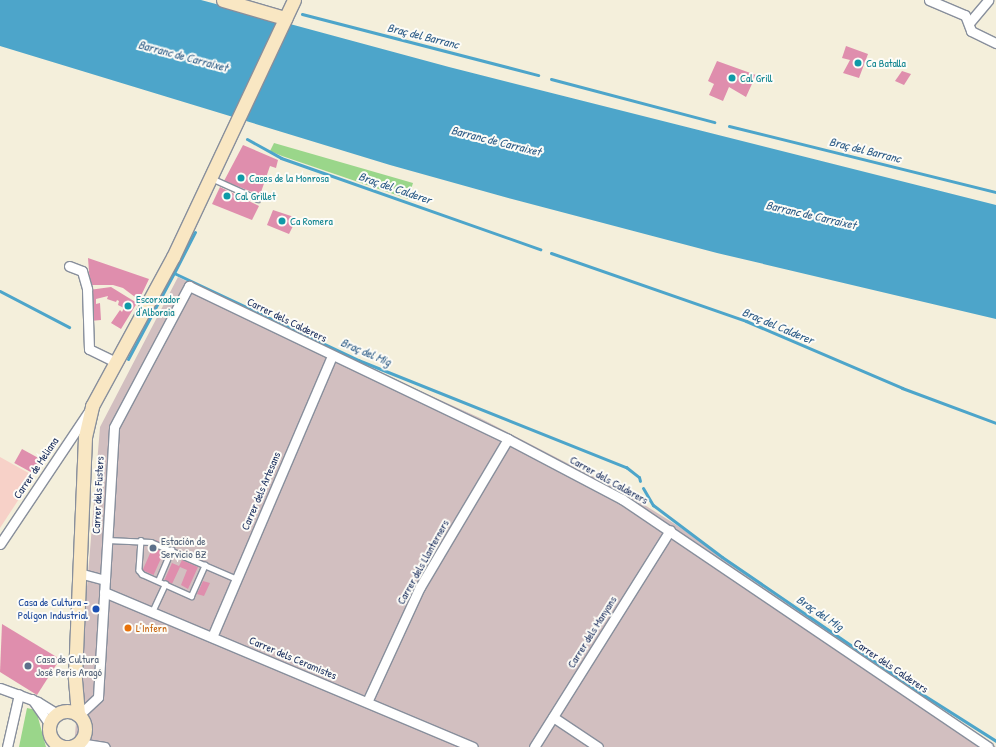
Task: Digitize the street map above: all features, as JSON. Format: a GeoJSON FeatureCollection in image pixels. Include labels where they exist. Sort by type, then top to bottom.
{"type":"FeatureCollection","features":[{"type":"Feature","properties":{"kind":"main road"},"geometry":{"type":"LineString","coordinates":[[223,0],[283,18]]}},
{"type":"Feature","properties":{"kind":"main road"},"geometry":{"type":"LineString","coordinates":[[75,676],[61,712],[50,725],[54,744],[72,746],[85,735],[85,723],[79,714],[75,676],[85,437],[92,406],[173,257],[238,121],[283,18],[294,0]]}},
{"type":"Feature","properties":{"kind":"main road"},"geometry":{"type":"LineString","coordinates":[[61,712],[79,714]]}},
{"type":"Feature","properties":{"kind":"street"},"geometry":{"type":"LineString","coordinates":[[929,0],[957,10],[965,15],[971,31],[976,36],[996,43]]}},
{"type":"Feature","properties":{"kind":"street"},"geometry":{"type":"LineString","coordinates":[[969,23],[988,0]]}},
{"type":"Feature","properties":{"kind":"street"},"geometry":{"type":"LineString","coordinates":[[70,266],[82,271],[86,289],[89,349],[116,362]]}},
{"type":"Feature","properties":{"kind":"street","name":"Carrer dels Calderers"},"geometry":{"type":"LineString","coordinates":[[189,286],[508,439],[622,499],[670,530],[988,747]]}},
{"type":"Feature","properties":{"kind":"street","name":"Carrer dels Fusters"},"geometry":{"type":"LineString","coordinates":[[79,714],[98,697],[114,427],[189,286]]}},
{"type":"Feature","properties":{"kind":"street","name":"Carrer dels Artesans"},"geometry":{"type":"LineString","coordinates":[[212,637],[332,355]]}},
{"type":"Feature","properties":{"kind":"street","name":"Carrer de Meliana"},"geometry":{"type":"LineString","coordinates":[[0,544],[92,406]]}},
{"type":"Feature","properties":{"kind":"street","name":"Carrer dels Llanterners"},"geometry":{"type":"LineString","coordinates":[[367,702],[420,587],[508,439]]}},
{"type":"Feature","properties":{"kind":"street","name":"Carrer dels Manyans"},"geometry":{"type":"LineString","coordinates":[[534,747],[670,530]]}},
{"type":"Feature","properties":{"kind":"street"},"geometry":{"type":"LineString","coordinates":[[79,572],[105,580]]}},
{"type":"Feature","properties":{"kind":"street","name":"Carrer dels Ceramistes"},"geometry":{"type":"LineString","coordinates":[[104,592],[473,747]]}},
{"type":"Feature","properties":{"kind":"street"},"geometry":{"type":"LineString","coordinates":[[0,688],[32,699],[61,712]]}},
{"type":"Feature","properties":{"kind":"street"},"geometry":{"type":"LineString","coordinates":[[7,747],[19,694]]}},
{"type":"Feature","properties":{"kind":"street"},"geometry":{"type":"LineString","coordinates":[[32,699],[50,725]]}},
{"type":"Feature","properties":{"kind":"street"},"geometry":{"type":"LineString","coordinates":[[553,717],[598,747]]}},
{"type":"Feature","properties":{"kind":"street"},"geometry":{"type":"LineString","coordinates":[[72,746],[105,747]]}},
{"type":"Feature","properties":{"kind":"lane"},"geometry":{"type":"LineString","coordinates":[[211,178],[258,199]]}},
{"type":"Feature","properties":{"kind":"lane"},"geometry":{"type":"LineString","coordinates":[[107,540],[140,540],[151,542],[237,579]]}},
{"type":"Feature","properties":{"kind":"lane"},"geometry":{"type":"LineString","coordinates":[[140,540],[139,570],[142,574],[191,596],[205,565]]}},
{"type":"Feature","properties":{"kind":"lane"},"geometry":{"type":"LineString","coordinates":[[158,581],[171,550]]}},
{"type":"Feature","properties":{"kind":"lane"},"geometry":{"type":"LineString","coordinates":[[152,612],[164,584]]}},
{"type":"Feature","properties":{"kind":"shaded area"},"geometry":{"type":"Polygon","coordinates":[[[178,277],[334,352],[480,418],[627,494],[678,526],[996,747],[74,747],[100,427],[178,277]]]}},
{"type":"Feature","properties":{"kind":"shaded area"},"geometry":{"type":"Polygon","coordinates":[[[0,457],[34,476],[0,528],[0,457]]]}},
{"type":"Feature","properties":{"kind":"green space"},"geometry":{"type":"Polygon","coordinates":[[[274,143],[413,183],[408,199],[270,151],[274,143]]]}},
{"type":"Feature","properties":{"kind":"green space"},"geometry":{"type":"Polygon","coordinates":[[[27,708],[36,710],[46,747],[19,747],[27,708]]]}},
{"type":"Feature","properties":{"kind":"water","name":"Barranc de Carraixet"},"geometry":{"type":"Polygon","coordinates":[[[0,0],[201,0],[449,67],[996,205],[996,319],[717,253],[512,199],[390,165],[0,46],[0,0]]]}},
{"type":"Feature","properties":{"kind":"building","name":"Ca Batalla"},"geometry":{"type":"Polygon","coordinates":[[[846,46],[868,54],[859,78],[843,73],[850,60],[842,58],[846,46]]]}},
{"type":"Feature","properties":{"kind":"building","name":"Cal Grill"},"geometry":{"type":"Polygon","coordinates":[[[717,61],[756,75],[746,97],[729,87],[723,101],[709,95],[714,84],[708,81],[717,61]]]}},
{"type":"Feature","properties":{"kind":"building"},"geometry":{"type":"Polygon","coordinates":[[[902,71],[911,74],[904,85],[895,81],[902,71]]]}},
{"type":"Feature","properties":{"kind":"building"},"geometry":{"type":"Polygon","coordinates":[[[243,145],[278,160],[276,168],[270,166],[260,195],[224,181],[243,145]]]}},
{"type":"Feature","properties":{"kind":"building","name":"Cal Grillet"},"geometry":{"type":"Polygon","coordinates":[[[220,187],[259,206],[252,220],[212,204],[220,187]]]}},
{"type":"Feature","properties":{"kind":"building","name":"Ca Romera"},"geometry":{"type":"Polygon","coordinates":[[[273,210],[297,218],[289,234],[267,225],[273,210]]]}},
{"type":"Feature","properties":{"kind":"building"},"geometry":{"type":"Polygon","coordinates":[[[88,258],[149,279],[139,300],[123,288],[113,285],[90,285],[88,258]]]}},
{"type":"Feature","properties":{"kind":"building","name":"Escorxador d'Alboraia"},"geometry":{"type":"Polygon","coordinates":[[[111,287],[137,303],[121,329],[111,323],[120,310],[122,312],[124,308],[118,305],[119,301],[117,300],[116,302],[107,299],[108,296],[96,299],[96,304],[100,303],[101,320],[90,321],[89,304],[92,304],[92,299],[90,299],[89,290],[111,287]]]}},
{"type":"Feature","properties":{"kind":"building"},"geometry":{"type":"Polygon","coordinates":[[[22,449],[44,461],[36,475],[14,463],[22,449]]]}},
{"type":"Feature","properties":{"kind":"building"},"geometry":{"type":"Polygon","coordinates":[[[156,540],[167,545],[154,575],[143,570],[156,540]]]}},
{"type":"Feature","properties":{"kind":"building"},"geometry":{"type":"Polygon","coordinates":[[[182,560],[198,567],[188,589],[181,585],[187,570],[180,567],[172,584],[164,581],[172,563],[179,566],[182,560]]]}},
{"type":"Feature","properties":{"kind":"building"},"geometry":{"type":"Polygon","coordinates":[[[203,581],[210,583],[204,596],[197,594],[203,581]]]}},
{"type":"Feature","properties":{"kind":"building","name":"Casa de Cultura José Peris Aragó"},"geometry":{"type":"Polygon","coordinates":[[[2,624],[60,659],[37,695],[0,672],[2,624]]]}},
{"type":"Feature","properties":{"kind":"waterway","name":"Braç del Barranc"},"geometry":{"type":"LineString","coordinates":[[302,14],[538,75]]}},
{"type":"Feature","properties":{"kind":"waterway","name":"Braç del Barranc"},"geometry":{"type":"LineString","coordinates":[[551,79],[714,122]]}},
{"type":"Feature","properties":{"kind":"waterway","name":"Braç del Barranc"},"geometry":{"type":"LineString","coordinates":[[729,126],[996,192]]}},
{"type":"Feature","properties":{"kind":"waterway","name":"Braç del Calderer"},"geometry":{"type":"LineString","coordinates":[[247,139],[281,158],[540,249]]}},
{"type":"Feature","properties":{"kind":"waterway","name":"Braç del Calderer"},"geometry":{"type":"LineString","coordinates":[[174,273],[195,232]]}},
{"type":"Feature","properties":{"kind":"waterway","name":"Braç del Calderer"},"geometry":{"type":"LineString","coordinates":[[551,253],[746,321],[902,388],[996,423]]}},
{"type":"Feature","properties":{"kind":"waterway","name":"Braç del Mig"},"geometry":{"type":"LineString","coordinates":[[128,359],[174,273],[358,360],[626,467],[639,477],[640,481]]}},
{"type":"Feature","properties":{"kind":"waterway"},"geometry":{"type":"LineString","coordinates":[[0,291],[69,327]]}},
{"type":"Feature","properties":{"kind":"waterway","name":"Braç del Mig"},"geometry":{"type":"LineString","coordinates":[[643,488],[653,505],[722,557],[922,694],[996,741]]}},
{"type":"Feature","properties":{"kind":"place","name":"Ca Batalla"},"geometry":{"type":"Point","coordinates":[858,63]}},
{"type":"Feature","properties":{"kind":"place","name":"Cal Grill"},"geometry":{"type":"Point","coordinates":[732,78]}},
{"type":"Feature","properties":{"kind":"place","name":"Cases de la Monrosa"},"geometry":{"type":"Point","coordinates":[241,178]}},
{"type":"Feature","properties":{"kind":"place","name":"Cal Grillet"},"geometry":{"type":"Point","coordinates":[227,196]}},
{"type":"Feature","properties":{"kind":"place","name":"Ca Romera"},"geometry":{"type":"Point","coordinates":[282,221]}},
{"type":"Feature","properties":{"kind":"place","name":"Escorxador d'Alboraia"},"geometry":{"type":"Point","coordinates":[128,306]}},
{"type":"Feature","properties":{"kind":"place","name":"Estación de Servicio BZ"},"geometry":{"type":"Point","coordinates":[153,548]}},
{"type":"Feature","properties":{"kind":"place","name":"Casa de Cultura - Polígon Industrial"},"geometry":{"type":"Point","coordinates":[96,609]}},
{"type":"Feature","properties":{"kind":"place","name":"L'Infern"},"geometry":{"type":"Point","coordinates":[128,628]}},
{"type":"Feature","properties":{"kind":"place","name":"Casa de Cultura José Peris Aragó"},"geometry":{"type":"Point","coordinates":[28,666]}}]}
